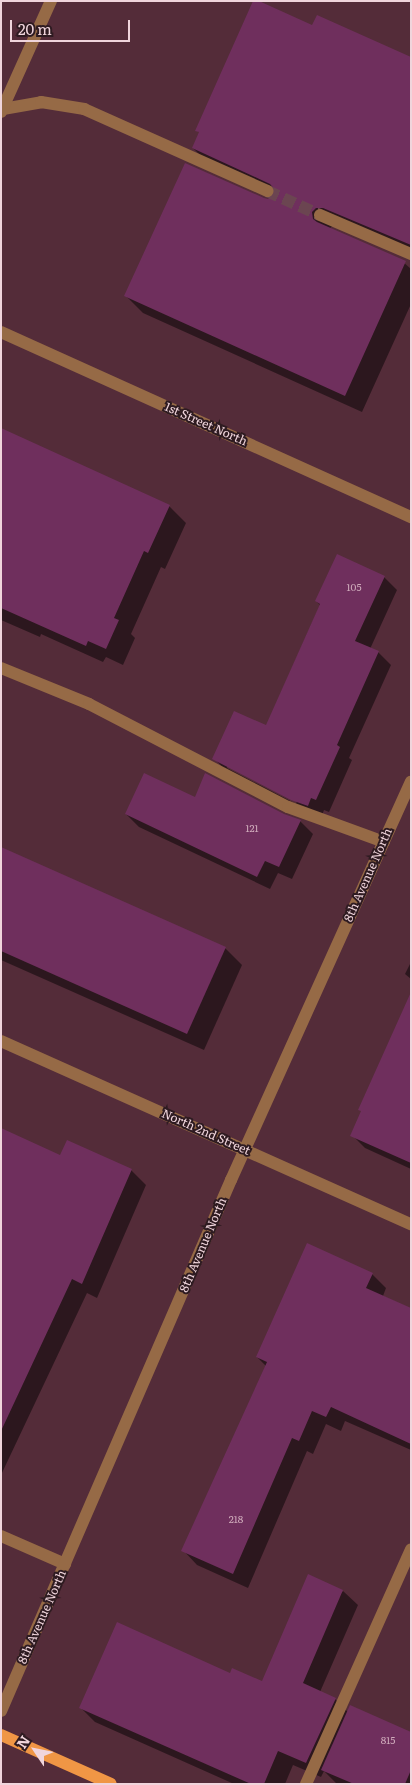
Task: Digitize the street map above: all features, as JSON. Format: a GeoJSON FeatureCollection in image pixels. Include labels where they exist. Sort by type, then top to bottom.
{"type":"FeatureCollection","features":[{"type":"Feature","properties":{"kind":"main road"},"geometry":{"type":"LineString","coordinates":[[1,1735],[111,1784]]}},
{"type":"Feature","properties":{"kind":"street"},"geometry":{"type":"LineString","coordinates":[[2,111],[51,1]]}},
{"type":"Feature","properties":{"kind":"street"},"geometry":{"type":"LineString","coordinates":[[2,111],[41,102],[84,109],[266,191]]}},
{"type":"Feature","properties":{"kind":"street"},"geometry":{"type":"LineString","coordinates":[[320,215],[411,254]]}},
{"type":"Feature","properties":{"kind":"street","name":"1st Street North"},"geometry":{"type":"LineString","coordinates":[[1,332],[411,516]]}},
{"type":"Feature","properties":{"kind":"street"},"geometry":{"type":"LineString","coordinates":[[1,668],[89,704],[288,807],[384,842]]}},
{"type":"Feature","properties":{"kind":"street","name":"8th Avenue North"},"geometry":{"type":"LineString","coordinates":[[1,1711],[245,1149],[411,782]]}},
{"type":"Feature","properties":{"kind":"street","name":"North 2nd Street"},"geometry":{"type":"LineString","coordinates":[[1,1041],[411,1224]]}},
{"type":"Feature","properties":{"kind":"street"},"geometry":{"type":"LineString","coordinates":[[1,1536],[65,1564]]}},
{"type":"Feature","properties":{"kind":"street"},"geometry":{"type":"LineString","coordinates":[[306,1784],[411,1549]]}},
{"type":"Feature","properties":{"kind":"building"},"geometry":{"type":"Polygon","coordinates":[[[253,1],[259,1],[312,25],[317,15],[411,57],[411,245],[323,208],[316,208],[312,212],[313,219],[317,222],[406,261],[345,396],[124,296],[185,163],[264,198],[268,199],[274,195],[275,190],[270,184],[192,148],[199,132],[195,131],[253,1]]]}},
{"type":"Feature","properties":{"kind":"building"},"geometry":{"type":"Polygon","coordinates":[[[1,428],[170,505],[148,553],[144,551],[114,618],[119,620],[106,649],[88,641],[86,646],[1,608],[1,428]]]}},
{"type":"Feature","properties":{"kind":"building"},"geometry":{"type":"Polygon","coordinates":[[[337,554],[385,576],[355,641],[379,651],[337,745],[340,747],[316,800],[311,798],[308,806],[291,800],[212,759],[234,711],[266,725],[320,604],[315,601],[337,554]]]}},
{"type":"Feature","properties":{"kind":"building"},"geometry":{"type":"Polygon","coordinates":[[[144,773],[195,797],[205,773],[284,814],[301,820],[279,867],[265,861],[257,877],[125,814],[144,773]]]}},
{"type":"Feature","properties":{"kind":"building"},"geometry":{"type":"Polygon","coordinates":[[[1,847],[226,947],[187,1034],[1,951],[1,847]]]}},
{"type":"Feature","properties":{"kind":"building"},"geometry":{"type":"Polygon","coordinates":[[[411,992],[411,1163],[350,1136],[361,1111],[358,1110],[411,992]]]}},
{"type":"Feature","properties":{"kind":"building"},"geometry":{"type":"Polygon","coordinates":[[[1,1128],[60,1155],[67,1140],[132,1169],[82,1284],[72,1279],[1,1431],[1,1128]]]}},
{"type":"Feature","properties":{"kind":"building"},"geometry":{"type":"Polygon","coordinates":[[[307,1243],[373,1273],[366,1288],[411,1308],[411,1444],[331,1407],[326,1417],[312,1411],[299,1441],[292,1438],[233,1574],[181,1551],[267,1362],[256,1357],[307,1243]]]}},
{"type":"Feature","properties":{"kind":"building"},"geometry":{"type":"Polygon","coordinates":[[[308,1574],[343,1590],[303,1683],[336,1698],[306,1763],[278,1751],[264,1784],[251,1784],[79,1708],[117,1622],[230,1673],[232,1668],[262,1681],[308,1574]]]}},
{"type":"Feature","properties":{"kind":"building"},"geometry":{"type":"Polygon","coordinates":[[[350,1705],[411,1732],[411,1770],[405,1784],[354,1784],[321,1770],[350,1705]]]}},
{"type":"Feature","properties":{"kind":"tunnel"},"geometry":{"type":"LineString","coordinates":[[267,191],[320,215]]}}]}
